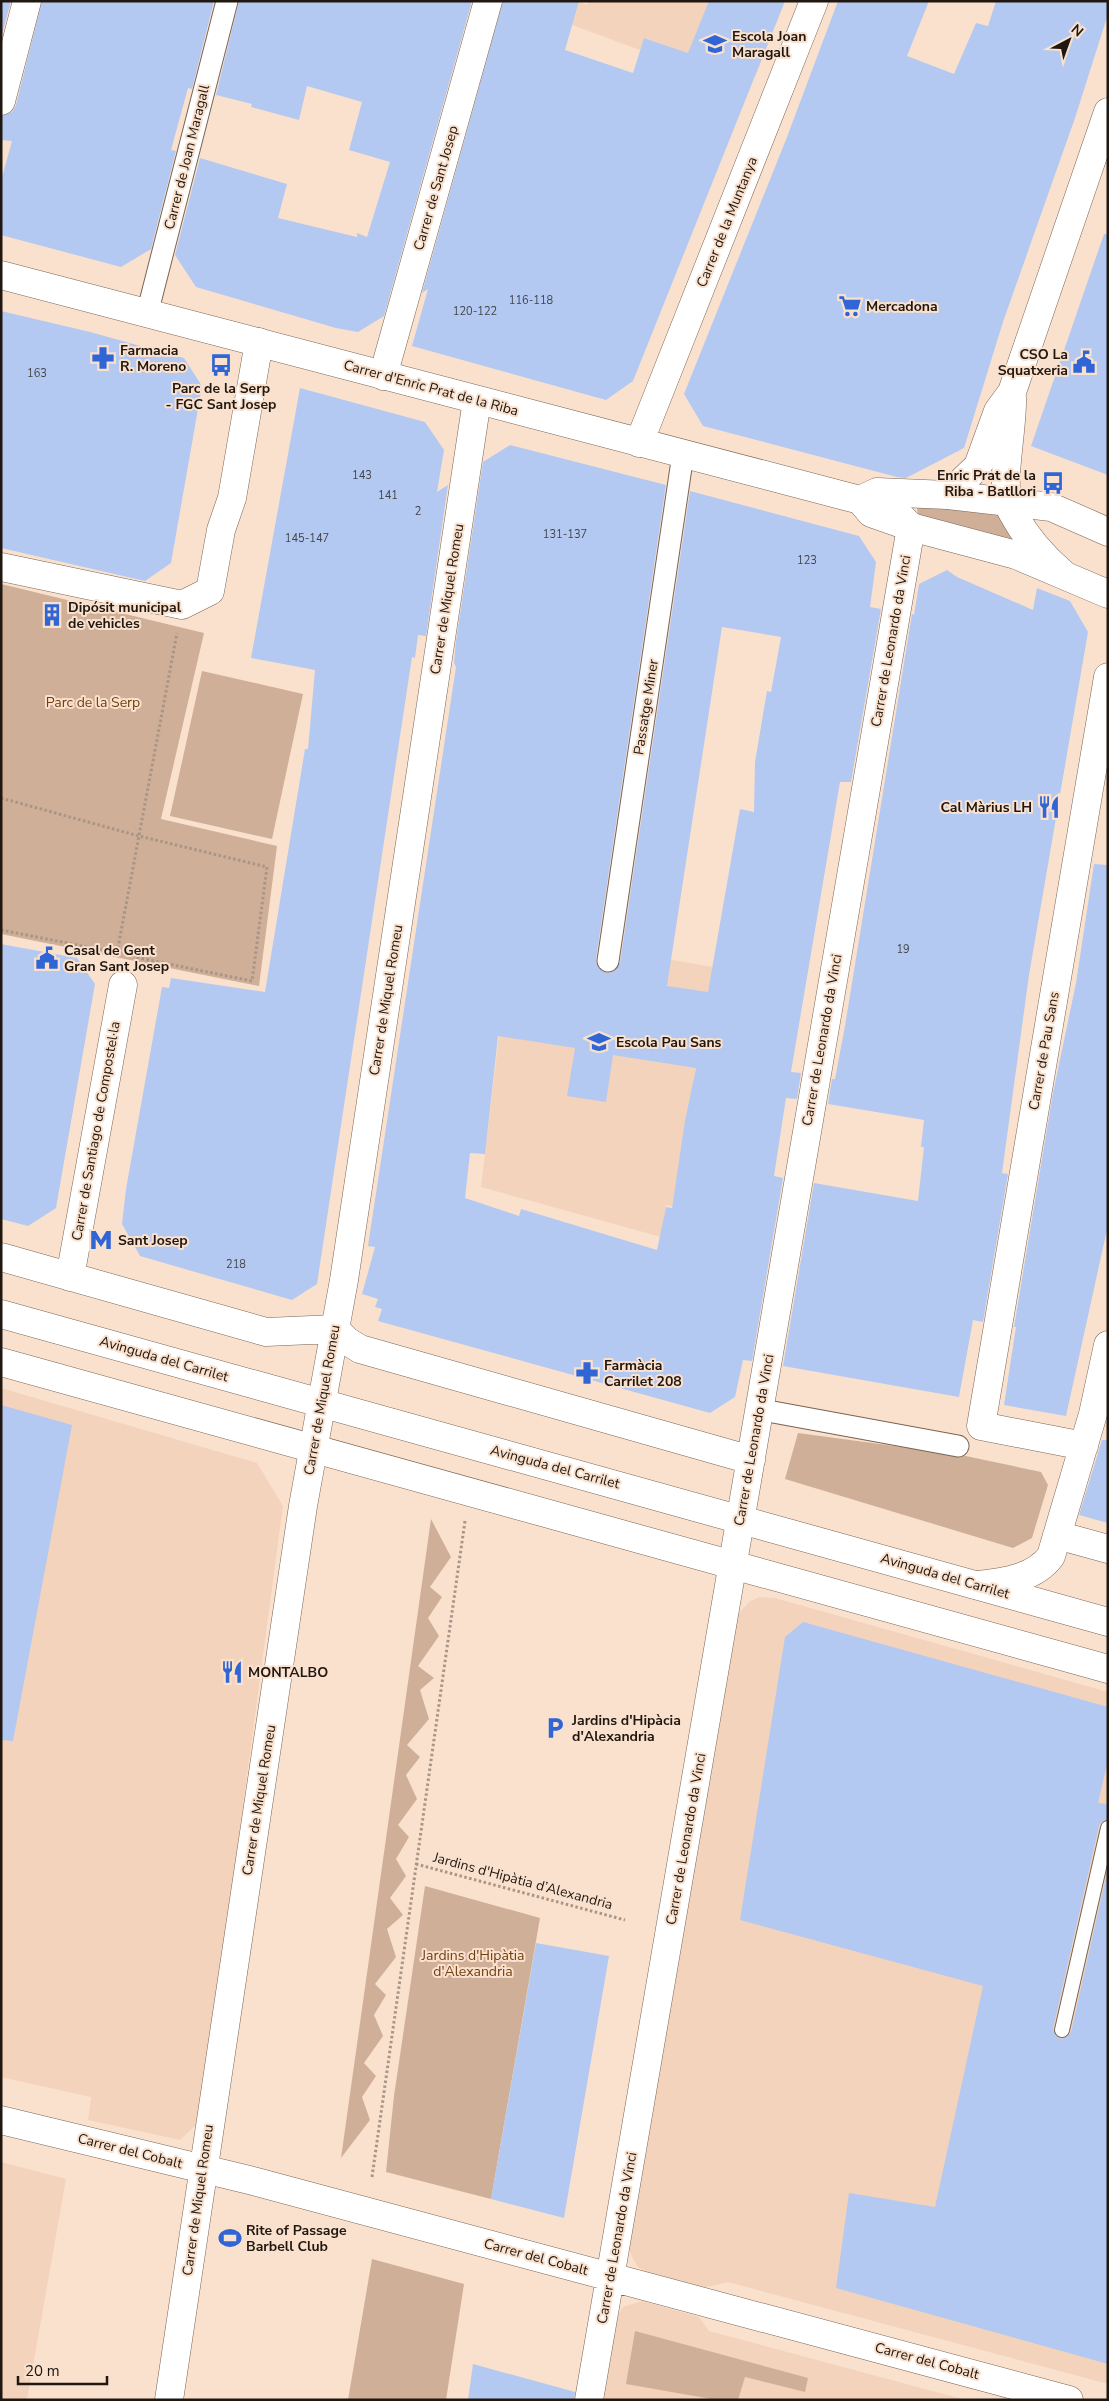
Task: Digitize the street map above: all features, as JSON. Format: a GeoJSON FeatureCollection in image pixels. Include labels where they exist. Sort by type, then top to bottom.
{"type":"FeatureCollection","features":[{"type":"Feature","properties":{"kind":"street"},"geometry":{"type":"LineString","coordinates":[[1,101],[27,1]]}},
{"type":"Feature","properties":{"kind":"street","name":"Carrer de Joan Maragall"},"geometry":{"type":"LineString","coordinates":[[147,314],[227,1]]}},
{"type":"Feature","properties":{"kind":"street","name":"Carrer de Sant Josep"},"geometry":{"type":"LineString","coordinates":[[383,376],[488,1]]}},
{"type":"Feature","properties":{"kind":"street","name":"Carrer de la Muntanya"},"geometry":{"type":"LineString","coordinates":[[639,442],[814,1]]}},
{"type":"Feature","properties":{"kind":"street"},"geometry":{"type":"LineString","coordinates":[[948,495],[978,466],[998,411],[1012,392],[1108,112]]}},
{"type":"Feature","properties":{"kind":"street","name":"Carrer d'Enric Prat de la Riba"},"geometry":{"type":"LineString","coordinates":[[1,275],[683,454],[868,496],[948,495],[1052,507],[1108,532]]}},
{"type":"Feature","properties":{"kind":"street"},"geometry":{"type":"LineString","coordinates":[[1,567],[180,616],[210,591],[221,530],[232,498],[259,342]]}},
{"type":"Feature","properties":{"kind":"street"},"geometry":{"type":"LineString","coordinates":[[1012,392],[1013,417],[1006,473],[1008,503],[1026,537],[1040,555],[1068,578]]}},
{"type":"Feature","properties":{"kind":"street","name":"Carrer de Miquel Romeu"},"geometry":{"type":"LineString","coordinates":[[170,2400],[202,2168],[313,1449],[335,1330],[477,400]]}},
{"type":"Feature","properties":{"kind":"street","name":"Passatge Miner"},"geometry":{"type":"LineString","coordinates":[[608,961],[683,454]]}},
{"type":"Feature","properties":{"kind":"street","name":"Carrer d'Enric Prat de la Riba"},"geometry":{"type":"LineString","coordinates":[[868,496],[871,513],[910,526],[1016,555],[1108,594]]}},
{"type":"Feature","properties":{"kind":"street","name":"Carrer de Leonardo da Vinci"},"geometry":{"type":"LineString","coordinates":[[589,2400],[910,526]]}},
{"type":"Feature","properties":{"kind":"street","name":"Carrer de Pau Sans"},"geometry":{"type":"LineString","coordinates":[[1084,1446],[981,1426],[1108,677]]}},
{"type":"Feature","properties":{"kind":"street","name":"Carrer de Santiago de Compostel·la"},"geometry":{"type":"LineString","coordinates":[[70,1277],[123,985]]}},
{"type":"Feature","properties":{"kind":"street"},"geometry":{"type":"LineString","coordinates":[[1,1257],[266,1332],[335,1330],[360,1349],[751,1460]]}},
{"type":"Feature","properties":{"kind":"street","name":"Avinguda del Carrilet"},"geometry":{"type":"LineString","coordinates":[[1,1314],[741,1518],[1108,1622]]}},
{"type":"Feature","properties":{"kind":"street"},"geometry":{"type":"LineString","coordinates":[[979,1585],[1008,1581],[1044,1565],[1051,1556],[1093,1414],[1108,1345]]}},
{"type":"Feature","properties":{"kind":"street"},"geometry":{"type":"LineString","coordinates":[[1,1362],[1108,1669]]}},
{"type":"Feature","properties":{"kind":"street"},"geometry":{"type":"LineString","coordinates":[[773,1412],[958,1446]]}},
{"type":"Feature","properties":{"kind":"street"},"geometry":{"type":"LineString","coordinates":[[1057,1535],[1108,1549]]}},
{"type":"Feature","properties":{"kind":"street","name":"Carrer del Cobalt"},"geometry":{"type":"LineString","coordinates":[[1,2120],[202,2168],[1069,2400]]}},
{"type":"Feature","properties":{"kind":"lane"},"geometry":{"type":"LineString","coordinates":[[1062,2030],[1108,1828]]}},
{"type":"Feature","properties":{"kind":"path"},"geometry":{"type":"LineString","coordinates":[[116,953],[180,616]]}},
{"type":"Feature","properties":{"kind":"path"},"geometry":{"type":"LineString","coordinates":[[1,798],[139,836],[267,866],[252,981],[132,956]]}},
{"type":"Feature","properties":{"kind":"path"},"geometry":{"type":"LineString","coordinates":[[1,930],[124,955]]}},
{"type":"Feature","properties":{"kind":"path"},"geometry":{"type":"LineString","coordinates":[[372,2176],[465,1521]]}},
{"type":"Feature","properties":{"kind":"path","name":"Jardins d'Hipàtia d’Alexandria"},"geometry":{"type":"LineString","coordinates":[[416,1864],[624,1920]]}},
{"type":"Feature","properties":{"kind":"shaded area","name":"Escola Joan Maragall"},"geometry":{"type":"Polygon","coordinates":[[[577,1],[587,5],[589,1],[785,1],[755,77],[645,38],[640,50],[510,2],[577,1]]]}},
{"type":"Feature","properties":{"kind":"shaded area","name":"Escola Pau Sans"},"geometry":{"type":"Polygon","coordinates":[[[661,958],[713,967],[672,1206],[666,1205],[661,1237],[481,1187],[499,1036],[591,962],[625,967],[661,958]]]}},
{"type":"Feature","properties":{"kind":"shaded area"},"geometry":{"type":"Polygon","coordinates":[[[1,1388],[257,1463],[283,1506],[201,2120],[180,2140],[88,2120],[91,2097],[1,2077],[1,1388]]]}},
{"type":"Feature","properties":{"kind":"shaded area"},"geometry":{"type":"Polygon","coordinates":[[[760,1597],[775,1598],[1108,1692],[1108,2384],[728,2282],[702,2288],[646,2272],[638,2267],[633,2259],[629,2249],[630,2240],[736,1620],[739,1613],[750,1601],[760,1597]]]}},
{"type":"Feature","properties":{"kind":"shaded area"},"geometry":{"type":"Polygon","coordinates":[[[1,2162],[66,2179],[27,2400],[1,2400],[1,2162]]]}},
{"type":"Feature","properties":{"kind":"shaded area"},"geometry":{"type":"Polygon","coordinates":[[[642,2301],[699,2317],[709,2331],[966,2400],[602,2400],[616,2318],[623,2307],[642,2301]]]}},
{"type":"Feature","properties":{"kind":"green space"},"geometry":{"type":"Polygon","coordinates":[[[917,507],[957,509],[999,515],[1014,539],[1013,543],[918,517],[917,507]]]}},
{"type":"Feature","properties":{"kind":"green space","name":"Parc de la Serp"},"geometry":{"type":"Polygon","coordinates":[[[1,584],[204,633],[161,819],[277,846],[259,986],[1,934],[1,584]]]}},
{"type":"Feature","properties":{"kind":"green space"},"geometry":{"type":"Polygon","coordinates":[[[202,671],[303,694],[272,839],[170,816],[202,671]]]}},
{"type":"Feature","properties":{"kind":"green space"},"geometry":{"type":"Polygon","coordinates":[[[798,1433],[961,1455],[1041,1472],[1048,1485],[1032,1538],[1013,1548],[785,1479],[798,1433]]]}},
{"type":"Feature","properties":{"kind":"green space"},"geometry":{"type":"Polygon","coordinates":[[[431,1519],[451,1557],[430,1587],[442,1597],[428,1618],[439,1636],[418,1666],[434,1678],[420,1690],[429,1719],[407,1745],[420,1757],[406,1775],[417,1799],[398,1825],[409,1837],[396,1859],[406,1876],[390,1898],[403,1915],[387,1929],[396,1957],[375,1984],[386,1995],[374,2015],[383,2036],[364,2063],[376,2076],[362,2097],[370,2120],[341,2158],[431,1519]]]}},
{"type":"Feature","properties":{"kind":"green space","name":"Jardins d'Hipàtia d'Alexandria"},"geometry":{"type":"Polygon","coordinates":[[[425,1886],[540,1918],[491,2199],[386,2172],[394,2096],[425,1886]]]}},
{"type":"Feature","properties":{"kind":"green space"},"geometry":{"type":"Polygon","coordinates":[[[372,2259],[464,2284],[446,2400],[348,2400],[372,2259]]]}},
{"type":"Feature","properties":{"kind":"green space"},"geometry":{"type":"Polygon","coordinates":[[[635,2331],[808,2378],[805,2392],[745,2377],[738,2400],[717,2400],[626,2384],[635,2331]]]}},
{"type":"Feature","properties":{"kind":"building"},"geometry":{"type":"Polygon","coordinates":[[[1,1],[11,1],[1,38],[1,1]]]}},
{"type":"Feature","properties":{"kind":"building"},"geometry":{"type":"Polygon","coordinates":[[[42,1],[214,1],[192,89],[188,88],[171,150],[176,151],[151,249],[121,267],[1,235],[1,181],[12,141],[1,140],[1,116],[12,112],[16,105],[42,1]]]}},
{"type":"Feature","properties":{"kind":"building"},"geometry":{"type":"Polygon","coordinates":[[[239,1],[472,1],[384,316],[358,332],[336,328],[196,287],[175,255],[200,158],[287,184],[278,218],[357,237],[357,233],[367,237],[390,162],[349,150],[362,102],[307,86],[299,120],[251,107],[252,104],[216,95],[239,1]]]}},
{"type":"Feature","properties":{"kind":"building"},"geometry":{"type":"Polygon","coordinates":[[[503,1],[579,1],[565,50],[633,73],[644,38],[688,53],[709,1],[785,1],[633,381],[606,400],[412,346],[428,289],[422,293],[503,1]]]}},
{"type":"Feature","properties":{"kind":"building"},"geometry":{"type":"Polygon","coordinates":[[[838,1],[929,1],[907,56],[954,74],[976,23],[988,26],[996,1],[1108,1],[1108,14],[1075,118],[1003,322],[964,448],[906,478],[703,426],[684,394],[787,137],[838,1]]]}},
{"type":"Feature","properties":{"kind":"building","name":"CSO La Squatxeria"},"geometry":{"type":"Polygon","coordinates":[[[1104,234],[1108,234],[1108,475],[1031,446],[1104,234]]]}},
{"type":"Feature","properties":{"kind":"building"},"geometry":{"type":"Polygon","coordinates":[[[1,311],[90,332],[184,358],[202,386],[171,563],[145,581],[1,548],[1,311]]]}},
{"type":"Feature","properties":{"kind":"building"},"geometry":{"type":"Polygon","coordinates":[[[300,388],[425,422],[444,450],[437,492],[448,485],[426,636],[418,635],[415,658],[412,657],[317,1284],[292,1300],[140,1256],[122,1224],[126,1189],[162,987],[169,988],[171,978],[265,992],[305,749],[308,749],[315,670],[251,658],[300,388]]]}},
{"type":"Feature","properties":{"kind":"building"},"geometry":{"type":"Polygon","coordinates":[[[510,445],[666,485],[596,959],[597,966],[606,973],[613,972],[620,963],[690,491],[859,536],[876,562],[870,607],[881,609],[851,782],[840,782],[791,1072],[801,1073],[797,1099],[786,1098],[774,1176],[783,1178],[752,1361],[743,1360],[735,1397],[710,1413],[378,1321],[382,1309],[375,1307],[378,1299],[362,1294],[375,1247],[368,1246],[456,667],[454,663],[456,641],[483,462],[510,445]],[[722,627],[667,986],[708,992],[740,809],[754,812],[755,762],[767,691],[771,692],[781,637],[722,627]],[[498,1036],[485,1154],[470,1153],[465,1198],[519,1216],[521,1209],[657,1250],[666,1207],[672,1208],[685,1121],[696,1068],[613,1055],[606,1102],[567,1096],[575,1048],[498,1036]]]}},
{"type":"Feature","properties":{"kind":"building"},"geometry":{"type":"Polygon","coordinates":[[[947,570],[957,577],[1033,610],[1037,588],[1070,601],[1088,632],[1029,975],[1002,1173],[1008,1174],[983,1322],[973,1320],[959,1397],[783,1366],[814,1183],[918,1201],[924,1147],[921,1147],[924,1120],[828,1104],[832,1079],[835,1079],[845,1026],[912,614],[914,615],[919,584],[947,570]]]}},
{"type":"Feature","properties":{"kind":"building"},"geometry":{"type":"Polygon","coordinates":[[[1094,864],[1108,865],[1108,1225],[1066,1416],[1004,1405],[1016,1327],[1014,1327],[1053,1093],[1076,983],[1094,864]]]}},
{"type":"Feature","properties":{"kind":"building"},"geometry":{"type":"Polygon","coordinates":[[[1,944],[77,958],[95,984],[56,1208],[28,1226],[1,1219],[1,944]]]}},
{"type":"Feature","properties":{"kind":"building"},"geometry":{"type":"Polygon","coordinates":[[[1,1405],[72,1425],[13,1741],[1,1740],[1,1405]]]}},
{"type":"Feature","properties":{"kind":"building"},"geometry":{"type":"Polygon","coordinates":[[[1102,1440],[1108,1440],[1108,1523],[1079,1515],[1102,1440]]]}},
{"type":"Feature","properties":{"kind":"building"},"geometry":{"type":"Polygon","coordinates":[[[803,1622],[1108,1707],[1108,1760],[1098,1803],[1108,1804],[1108,1819],[1099,1826],[1053,2029],[1056,2036],[1061,2039],[1068,2036],[1071,2032],[1108,1868],[1108,2364],[836,2288],[849,2193],[935,2207],[983,1986],[740,1920],[785,1637],[803,1622]]]}},
{"type":"Feature","properties":{"kind":"building"},"geometry":{"type":"Polygon","coordinates":[[[536,1943],[609,1956],[564,2218],[491,2199],[536,1943]]]}},
{"type":"Feature","properties":{"kind":"building"},"geometry":{"type":"Polygon","coordinates":[[[473,2364],[575,2392],[574,2400],[468,2400],[473,2364]]]}},
{"type":"Feature","properties":{"kind":"place","name":"Escola Joan Maragall"},"geometry":{"type":"Point","coordinates":[715,44]}},
{"type":"Feature","properties":{"kind":"place","name":"Mercadona"},"geometry":{"type":"Point","coordinates":[850,306]}},
{"type":"Feature","properties":{"kind":"place","name":"Farmacia R. Moreno"},"geometry":{"type":"Point","coordinates":[103,358]}},
{"type":"Feature","properties":{"kind":"place","name":"CSO La Squatxeria"},"geometry":{"type":"Point","coordinates":[1084,362]}},
{"type":"Feature","properties":{"kind":"place","name":"Parc de la Serp - FGC Sant Josep"},"geometry":{"type":"Point","coordinates":[221,365]}},
{"type":"Feature","properties":{"kind":"place","name":"Enric Prat de la Riba - Batllori"},"geometry":{"type":"Point","coordinates":[1053,483]}},
{"type":"Feature","properties":{"kind":"place","name":"Dipósit municipal de vehicles"},"geometry":{"type":"Point","coordinates":[52,615]}},
{"type":"Feature","properties":{"kind":"place","name":"Cal Màrius LH"},"geometry":{"type":"Point","coordinates":[1049,807]}},
{"type":"Feature","properties":{"kind":"place","name":"Casal de Gent Gran Sant Josep"},"geometry":{"type":"Point","coordinates":[47,958]}},
{"type":"Feature","properties":{"kind":"place","name":"Escola Pau Sans"},"geometry":{"type":"Point","coordinates":[599,1042]}},
{"type":"Feature","properties":{"kind":"place","name":"Sant Josep"},"geometry":{"type":"Point","coordinates":[101,1240]}},
{"type":"Feature","properties":{"kind":"place","name":"Farmàcia Carrilet 208"},"geometry":{"type":"Point","coordinates":[587,1373]}},
{"type":"Feature","properties":{"kind":"place","name":"MONTALBO"},"geometry":{"type":"Point","coordinates":[232,1672]}},
{"type":"Feature","properties":{"kind":"place","name":"Jardins d'Hipàcia d'Alexandria"},"geometry":{"type":"Point","coordinates":[555,1728]}},
{"type":"Feature","properties":{"kind":"place","name":"Rite of Passage Barbell Club"},"geometry":{"type":"Point","coordinates":[230,2238]}}]}
